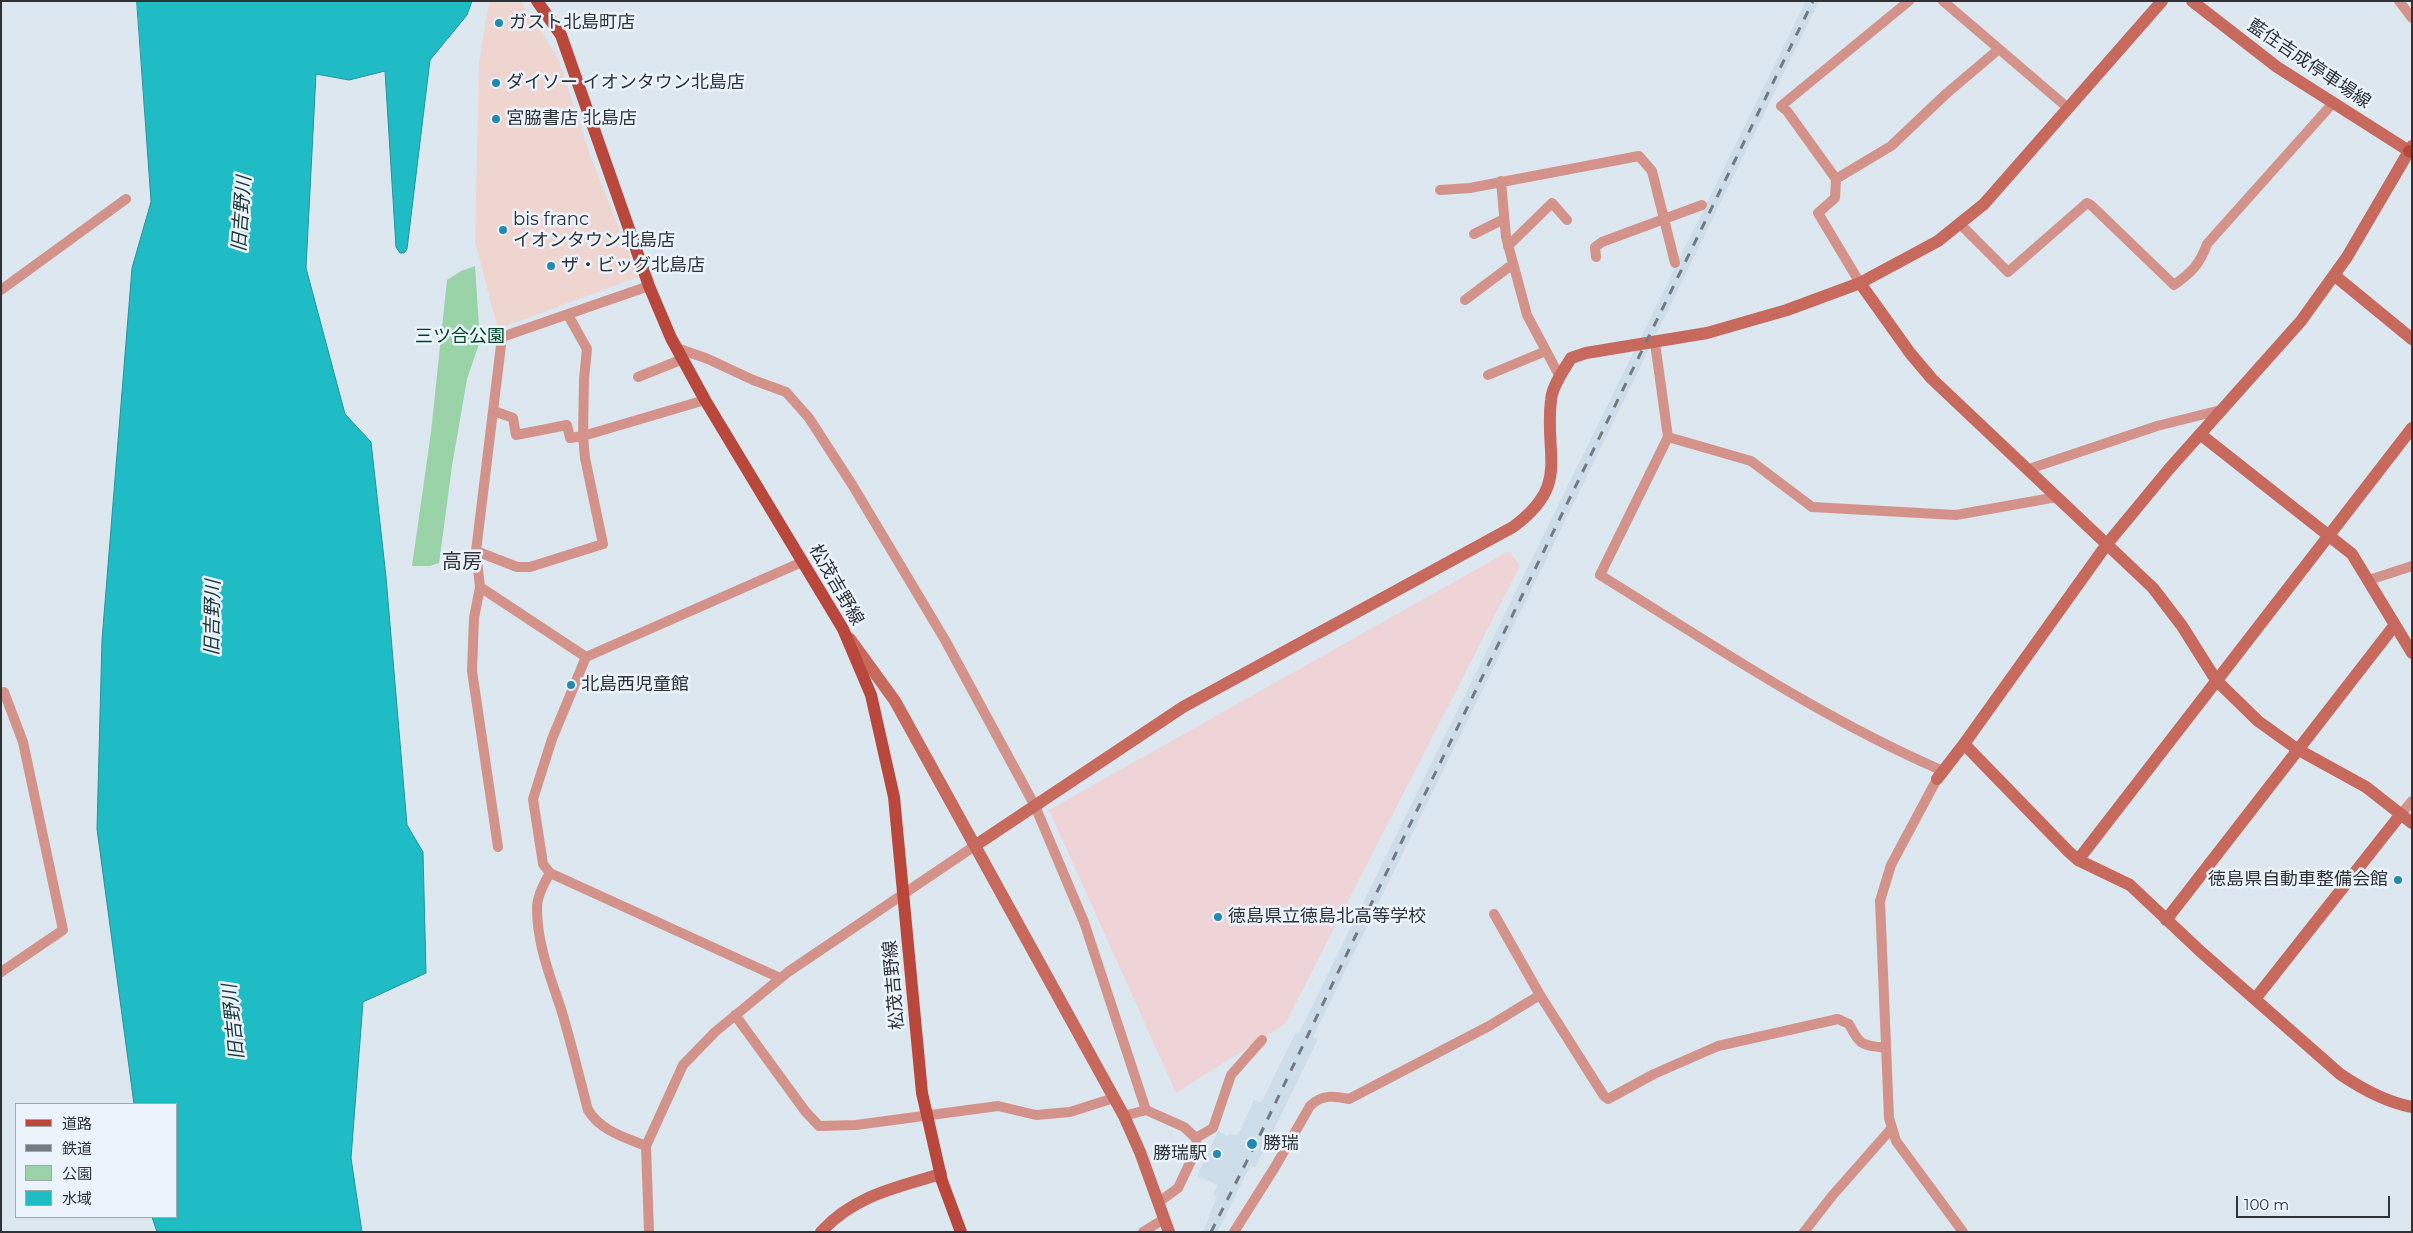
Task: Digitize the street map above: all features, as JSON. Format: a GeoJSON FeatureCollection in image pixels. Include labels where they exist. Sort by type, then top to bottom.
{"type":"FeatureCollection","features":[{"type":"Feature","properties":{"kind":"main road","name":"松茂吉野線"},"geometry":{"type":"LineString","coordinates":[[537,1],[561,36],[650,286],[680,354],[705,400],[843,629],[871,695],[894,797],[922,1093],[926,1117],[941,1174],[962,1232]]}},
{"type":"Feature","properties":{"kind":"street"},"geometry":{"type":"LineString","coordinates":[[1909,1],[1781,106],[1787,111],[1836,179],[1835,198],[1818,213],[1860,283],[1910,353],[1932,379],[2153,588],[2168,607],[2216,680],[2258,721],[2297,749],[2366,787],[2412,823]]}},
{"type":"Feature","properties":{"kind":"street"},"geometry":{"type":"LineString","coordinates":[[1943,1],[2068,108]]}},
{"type":"Feature","properties":{"kind":"street"},"geometry":{"type":"LineString","coordinates":[[649,1232],[646,1146],[683,1065],[715,1032],[780,978],[904,893],[1183,708],[1513,527],[1530,515],[1551,483],[1551,398],[1571,358],[1586,353],[1706,333],[1787,310],[1860,283],[1938,242],[1984,204],[2162,1]]}},
{"type":"Feature","properties":{"kind":"street","name":"藍住吉成停車場線"},"geometry":{"type":"LineString","coordinates":[[2192,1],[2277,66],[2333,104],[2411,149]]}},
{"type":"Feature","properties":{"kind":"street"},"geometry":{"type":"LineString","coordinates":[[2398,1],[2412,18]]}},
{"type":"Feature","properties":{"kind":"street"},"geometry":{"type":"LineString","coordinates":[[1836,179],[1891,146],[1947,92],[1999,49]]}},
{"type":"Feature","properties":{"kind":"street"},"geometry":{"type":"LineString","coordinates":[[1960,225],[2008,272],[2087,203],[2174,285],[2192,272],[2200,262],[2207,244],[2333,104]]}},
{"type":"Feature","properties":{"kind":"street"},"geometry":{"type":"LineString","coordinates":[[1963,1232],[1896,1141],[1891,1129],[1880,901],[1891,864],[1940,775],[2108,544],[2200,434],[2300,321],[2334,275],[2411,149]]}},
{"type":"Feature","properties":{"kind":"street"},"geometry":{"type":"LineString","coordinates":[[1440,190],[1470,188],[1638,156],[1652,171],[1675,264]]}},
{"type":"Feature","properties":{"kind":"street"},"geometry":{"type":"LineString","coordinates":[[1501,181],[1508,246],[1527,314],[1560,377]]}},
{"type":"Feature","properties":{"kind":"street"},"geometry":{"type":"LineString","coordinates":[[1,290],[126,199]]}},
{"type":"Feature","properties":{"kind":"street"},"geometry":{"type":"LineString","coordinates":[[1508,246],[1552,203],[1567,220]]}},
{"type":"Feature","properties":{"kind":"street"},"geometry":{"type":"LineString","coordinates":[[1596,256],[1595,247],[1602,242],[1702,204]]}},
{"type":"Feature","properties":{"kind":"street"},"geometry":{"type":"LineString","coordinates":[[1474,234],[1504,219]]}},
{"type":"Feature","properties":{"kind":"street"},"geometry":{"type":"LineString","coordinates":[[1465,300],[1514,264]]}},
{"type":"Feature","properties":{"kind":"street"},"geometry":{"type":"LineString","coordinates":[[2334,275],[2412,339]]}},
{"type":"Feature","properties":{"kind":"street"},"geometry":{"type":"LineString","coordinates":[[498,847],[472,671],[474,618],[480,587],[476,551],[502,337],[650,286]]}},
{"type":"Feature","properties":{"kind":"street"},"geometry":{"type":"LineString","coordinates":[[476,551],[517,567],[530,567],[603,544],[585,458],[583,436],[586,349],[568,315]]}},
{"type":"Feature","properties":{"kind":"street"},"geometry":{"type":"LineString","coordinates":[[1655,343],[1668,437],[1600,575],[1836,720],[1940,775]]}},
{"type":"Feature","properties":{"kind":"street"},"geometry":{"type":"LineString","coordinates":[[1488,375],[1546,351]]}},
{"type":"Feature","properties":{"kind":"street"},"geometry":{"type":"LineString","coordinates":[[638,378],[680,354],[708,359],[753,380],[786,392],[809,418],[914,586],[985,710],[1035,806],[1084,922],[1146,1110]]}},
{"type":"Feature","properties":{"kind":"street"},"geometry":{"type":"LineString","coordinates":[[494,412],[513,418],[516,435],[567,425],[570,438],[583,436],[705,400]]}},
{"type":"Feature","properties":{"kind":"street"},"geometry":{"type":"LineString","coordinates":[[2028,469],[2157,426],[2221,410]]}},
{"type":"Feature","properties":{"kind":"street"},"geometry":{"type":"LineString","coordinates":[[2078,860],[2412,428]]}},
{"type":"Feature","properties":{"kind":"street"},"geometry":{"type":"LineString","coordinates":[[2200,434],[2352,554],[2412,654]]}},
{"type":"Feature","properties":{"kind":"street"},"geometry":{"type":"LineString","coordinates":[[1668,437],[1751,461],[1812,507],[1956,515],[2057,497]]}},
{"type":"Feature","properties":{"kind":"street"},"geometry":{"type":"LineString","coordinates":[[780,978],[550,873],[543,864],[533,799],[552,739],[586,657],[802,562]]}},
{"type":"Feature","properties":{"kind":"street"},"geometry":{"type":"LineString","coordinates":[[2369,580],[2412,566]]}},
{"type":"Feature","properties":{"kind":"street"},"geometry":{"type":"LineString","coordinates":[[480,587],[586,657]]}},
{"type":"Feature","properties":{"kind":"street"},"geometry":{"type":"LineString","coordinates":[[2166,920],[2394,626]]}},
{"type":"Feature","properties":{"kind":"street"},"geometry":{"type":"LineString","coordinates":[[843,629],[895,701],[1124,1116],[1159,1202],[1169,1232]]}},
{"type":"Feature","properties":{"kind":"street"},"geometry":{"type":"LineString","coordinates":[[1,972],[63,930],[23,742],[4,692]]}},
{"type":"Feature","properties":{"kind":"street"},"geometry":{"type":"LineString","coordinates":[[1964,744],[2078,860],[2130,886],[2340,1074],[2362,1089],[2385,1100],[2412,1108]]}},
{"type":"Feature","properties":{"kind":"street"},"geometry":{"type":"LineString","coordinates":[[2255,999],[2412,801]]}},
{"type":"Feature","properties":{"kind":"street"},"geometry":{"type":"LineString","coordinates":[[550,873],[544,882],[536,906],[538,928],[544,962],[561,1009],[588,1110],[594,1120],[604,1128],[646,1146]]}},
{"type":"Feature","properties":{"kind":"street"},"geometry":{"type":"LineString","coordinates":[[1494,914],[1540,995],[1604,1096],[1608,1099],[1654,1074],[1718,1046],[1838,1019],[1849,1024],[1856,1039],[1863,1045],[1886,1048]]}},
{"type":"Feature","properties":{"kind":"street"},"geometry":{"type":"LineString","coordinates":[[1234,1232],[1275,1167],[1310,1106],[1316,1100],[1330,1095],[1349,1099],[1489,1026],[1540,995]]}},
{"type":"Feature","properties":{"kind":"street"},"geometry":{"type":"LineString","coordinates":[[735,1015],[805,1111],[819,1126],[856,1125],[998,1106],[1036,1116],[1070,1112],[1114,1098]]}},
{"type":"Feature","properties":{"kind":"street"},"geometry":{"type":"LineString","coordinates":[[1196,1138],[1214,1128],[1231,1075],[1262,1040]]}},
{"type":"Feature","properties":{"kind":"street"},"geometry":{"type":"LineString","coordinates":[[1124,1116],[1146,1110],[1184,1127],[1196,1138],[1197,1148],[1178,1188],[1159,1202]]}},
{"type":"Feature","properties":{"kind":"street"},"geometry":{"type":"LineString","coordinates":[[1804,1232],[1832,1196],[1891,1129]]}},
{"type":"Feature","properties":{"kind":"street"},"geometry":{"type":"LineString","coordinates":[[821,1232],[833,1218],[852,1204],[889,1189],[941,1174]]}},
{"type":"Feature","properties":{"kind":"street"},"geometry":{"type":"LineString","coordinates":[[1143,1232],[1164,1219]]}},
{"type":"Feature","properties":{"kind":"shaded area"},"geometry":{"type":"Polygon","coordinates":[[[489,1],[520,1],[558,58],[590,155],[638,277],[498,329],[475,242],[479,63],[489,1]]]}},
{"type":"Feature","properties":{"kind":"shaded area"},"geometry":{"type":"Polygon","coordinates":[[[1806,1],[1819,1],[1313,1037],[1318,1039],[1255,1168],[1250,1166],[1217,1232],[1203,1232],[1217,1197],[1213,1194],[1218,1185],[1197,1176],[1218,1131],[1228,1136],[1229,1134],[1238,1135],[1254,1100],[1261,1103],[1296,1032],[1299,1033],[1806,1]]]}},
{"type":"Feature","properties":{"kind":"shaded area","name":"徳島県立徳島北高等学校"},"geometry":{"type":"Polygon","coordinates":[[[1509,551],[1520,566],[1285,1024],[1176,1093],[1049,810],[1509,551]]]}},
{"type":"Feature","properties":{"kind":"green space","name":"三ツ合公園"},"geometry":{"type":"Polygon","coordinates":[[[475,266],[480,341],[467,379],[452,466],[439,563],[430,566],[412,566],[431,432],[447,280],[461,271],[475,266]]]}},
{"type":"Feature","properties":{"kind":"water","name":"旧吉野川"},"geometry":{"type":"Polygon","coordinates":[[[137,1],[472,1],[467,15],[430,60],[407,249],[404,253],[400,253],[396,247],[385,71],[349,80],[316,74],[306,268],[345,414],[371,442],[386,577],[407,825],[423,852],[426,973],[363,1002],[351,1158],[362,1232],[157,1232],[152,1218],[178,1218],[178,1103],[134,1103],[97,829],[102,640],[132,268],[151,202],[137,1]]]}},
{"type":"Feature","properties":{"kind":"railway"},"geometry":{"type":"LineString","coordinates":[[1211,1232],[1813,1]]}},
{"type":"Feature","properties":{"kind":"place","name":"ガスト北島町店"},"geometry":{"type":"Point","coordinates":[499,23]}},
{"type":"Feature","properties":{"kind":"place","name":"ダイソー イオンタウン北島店"},"geometry":{"type":"Point","coordinates":[496,83]}},
{"type":"Feature","properties":{"kind":"place","name":"宮脇書店 北島店"},"geometry":{"type":"Point","coordinates":[496,119]}},
{"type":"Feature","properties":{"kind":"place","name":"bis franc イオンタウン北島店"},"geometry":{"type":"Point","coordinates":[503,230]}},
{"type":"Feature","properties":{"kind":"place","name":"ザ・ビッグ北島店"},"geometry":{"type":"Point","coordinates":[551,266]}},
{"type":"Feature","properties":{"kind":"place","name":"北島西児童館"},"geometry":{"type":"Point","coordinates":[571,685]}},
{"type":"Feature","properties":{"kind":"place","name":"徳島県自動車整備会館"},"geometry":{"type":"Point","coordinates":[2398,880]}},
{"type":"Feature","properties":{"kind":"place","name":"徳島県立徳島北高等学校"},"geometry":{"type":"Point","coordinates":[1218,917]}},
{"type":"Feature","properties":{"kind":"place","name":"勝瑞"},"geometry":{"type":"Point","coordinates":[1252,1144]}},
{"type":"Feature","properties":{"kind":"place","name":"勝瑞駅"},"geometry":{"type":"Point","coordinates":[1217,1154]}},
{"type":"Feature","properties":{"kind":"district","name":"高房"},"geometry":{"type":"Point","coordinates":[462,562]}}]}
